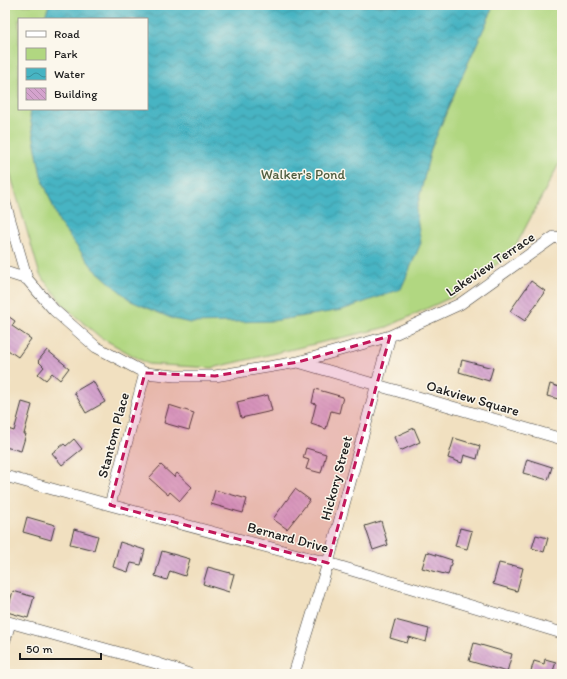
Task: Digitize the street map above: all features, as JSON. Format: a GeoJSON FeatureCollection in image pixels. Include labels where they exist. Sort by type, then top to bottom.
{"type":"FeatureCollection","features":[{"type":"Feature","properties":{"kind":"street","name":"Lakeview Terrace"},"geometry":{"type":"LineString","coordinates":[[5,204],[27,279],[54,310],[96,347],[145,373],[175,376],[215,376],[298,362],[390,336],[460,304],[554,237],[562,238]]}},
{"type":"Feature","properties":{"kind":"street"},"geometry":{"type":"LineString","coordinates":[[5,272],[27,279]]}},
{"type":"Feature","properties":{"kind":"street","name":"Hickory Street"},"geometry":{"type":"LineString","coordinates":[[294,674],[328,563],[390,336]]}},
{"type":"Feature","properties":{"kind":"street","name":"Lakeview Terrace"},"geometry":{"type":"LineString","coordinates":[[298,362],[376,386]]}},
{"type":"Feature","properties":{"kind":"street","name":"Stantom Place"},"geometry":{"type":"LineString","coordinates":[[110,505],[145,373]]}},
{"type":"Feature","properties":{"kind":"street","name":"Oakview Square"},"geometry":{"type":"LineString","coordinates":[[376,386],[562,439]]}},
{"type":"Feature","properties":{"kind":"street","name":"Bernard Drive"},"geometry":{"type":"LineString","coordinates":[[5,476],[328,563],[562,633]]}},
{"type":"Feature","properties":{"kind":"street"},"geometry":{"type":"LineString","coordinates":[[5,640],[7,622],[173,672],[189,674]]}},
{"type":"Feature","properties":{"kind":"highlighted area"},"geometry":{"type":"Polygon","coordinates":[[[390,336],[328,563],[110,505],[145,373],[215,376],[298,362],[390,336]]]}},
{"type":"Feature","properties":{"kind":"green space","name":"Walker's Pond"},"geometry":{"type":"Polygon","coordinates":[[[5,5],[562,5],[562,158],[512,253],[454,296],[387,327],[212,368],[148,364],[100,337],[66,308],[40,275],[5,156],[5,5]]]}},
{"type":"Feature","properties":{"kind":"water","name":"Walker's Pond"},"geometry":{"type":"Polygon","coordinates":[[[49,5],[493,5],[431,149],[416,212],[421,243],[401,289],[342,310],[273,321],[190,323],[173,319],[131,301],[93,268],[60,224],[41,176],[30,117],[31,110],[148,110],[148,18],[44,18],[49,5]]]}},
{"type":"Feature","properties":{"kind":"building"},"geometry":{"type":"Polygon","coordinates":[[[531,281],[545,291],[525,321],[510,311],[531,281]]]}},
{"type":"Feature","properties":{"kind":"building"},"geometry":{"type":"Polygon","coordinates":[[[5,314],[15,321],[12,326],[31,339],[18,357],[5,348],[5,314]]]}},
{"type":"Feature","properties":{"kind":"building"},"geometry":{"type":"Polygon","coordinates":[[[47,350],[69,368],[60,380],[52,373],[46,380],[38,374],[44,367],[38,361],[47,350]]]}},
{"type":"Feature","properties":{"kind":"building"},"geometry":{"type":"Polygon","coordinates":[[[462,360],[493,368],[489,381],[459,372],[462,360]]]}},
{"type":"Feature","properties":{"kind":"building"},"geometry":{"type":"Polygon","coordinates":[[[93,381],[105,402],[86,413],[74,392],[93,381]]]}},
{"type":"Feature","properties":{"kind":"building"},"geometry":{"type":"Polygon","coordinates":[[[550,384],[562,388],[562,400],[547,396],[550,384]]]}},
{"type":"Feature","properties":{"kind":"building"},"geometry":{"type":"Polygon","coordinates":[[[315,389],[343,397],[339,413],[331,411],[326,429],[311,424],[316,404],[312,403],[315,389]]]}},
{"type":"Feature","properties":{"kind":"building"},"geometry":{"type":"Polygon","coordinates":[[[268,395],[272,411],[241,418],[237,402],[268,395]]]}},
{"type":"Feature","properties":{"kind":"building"},"geometry":{"type":"Polygon","coordinates":[[[22,402],[32,405],[21,451],[5,447],[5,428],[14,431],[22,402]]]}},
{"type":"Feature","properties":{"kind":"building"},"geometry":{"type":"Polygon","coordinates":[[[169,405],[194,413],[189,430],[164,423],[169,405]]]}},
{"type":"Feature","properties":{"kind":"building"},"geometry":{"type":"Polygon","coordinates":[[[414,428],[420,442],[400,451],[394,437],[414,428]]]}},
{"type":"Feature","properties":{"kind":"building"},"geometry":{"type":"Polygon","coordinates":[[[454,438],[480,446],[477,459],[464,455],[462,463],[448,458],[454,438]]]}},
{"type":"Feature","properties":{"kind":"building"},"geometry":{"type":"Polygon","coordinates":[[[74,439],[82,449],[62,465],[52,453],[64,444],[66,446],[74,439]]]}},
{"type":"Feature","properties":{"kind":"building"},"geometry":{"type":"Polygon","coordinates":[[[306,448],[326,454],[321,473],[306,469],[309,460],[303,458],[306,448]]]}},
{"type":"Feature","properties":{"kind":"building"},"geometry":{"type":"Polygon","coordinates":[[[527,459],[552,467],[548,480],[523,473],[527,459]]]}},
{"type":"Feature","properties":{"kind":"building"},"geometry":{"type":"Polygon","coordinates":[[[161,465],[174,477],[177,473],[192,487],[180,501],[170,492],[168,495],[149,478],[161,465]]]}},
{"type":"Feature","properties":{"kind":"building"},"geometry":{"type":"Polygon","coordinates":[[[295,489],[310,500],[287,529],[273,519],[295,489]]]}},
{"type":"Feature","properties":{"kind":"building"},"geometry":{"type":"Polygon","coordinates":[[[215,490],[247,499],[243,513],[211,504],[215,490]]]}},
{"type":"Feature","properties":{"kind":"building"},"geometry":{"type":"Polygon","coordinates":[[[27,517],[55,525],[51,540],[23,532],[27,517]]]}},
{"type":"Feature","properties":{"kind":"building"},"geometry":{"type":"Polygon","coordinates":[[[381,521],[388,545],[373,550],[365,526],[381,521]]]}},
{"type":"Feature","properties":{"kind":"building"},"geometry":{"type":"Polygon","coordinates":[[[460,528],[472,531],[467,549],[455,546],[460,528]]]}},
{"type":"Feature","properties":{"kind":"building"},"geometry":{"type":"Polygon","coordinates":[[[74,529],[98,536],[94,550],[70,544],[74,529]]]}},
{"type":"Feature","properties":{"kind":"building"},"geometry":{"type":"Polygon","coordinates":[[[536,535],[548,538],[544,552],[532,548],[536,535]]]}},
{"type":"Feature","properties":{"kind":"building"},"geometry":{"type":"Polygon","coordinates":[[[120,542],[145,550],[141,565],[131,563],[128,572],[113,567],[120,542]]]}},
{"type":"Feature","properties":{"kind":"building"},"geometry":{"type":"Polygon","coordinates":[[[162,551],[190,559],[185,576],[170,571],[167,580],[155,576],[162,551]]]}},
{"type":"Feature","properties":{"kind":"building"},"geometry":{"type":"Polygon","coordinates":[[[427,552],[452,560],[448,575],[422,568],[427,552]]]}},
{"type":"Feature","properties":{"kind":"building"},"geometry":{"type":"Polygon","coordinates":[[[499,563],[523,568],[517,591],[493,584],[499,563]]]}},
{"type":"Feature","properties":{"kind":"building"},"geometry":{"type":"Polygon","coordinates":[[[208,567],[234,574],[229,592],[203,584],[208,567]]]}},
{"type":"Feature","properties":{"kind":"building"},"geometry":{"type":"Polygon","coordinates":[[[13,591],[34,597],[28,618],[7,612],[13,591]]]}},
{"type":"Feature","properties":{"kind":"building"},"geometry":{"type":"Polygon","coordinates":[[[395,620],[429,629],[426,642],[409,637],[407,643],[390,638],[395,620]]]}},
{"type":"Feature","properties":{"kind":"building"},"geometry":{"type":"Polygon","coordinates":[[[474,643],[512,654],[507,672],[469,661],[474,643]]]}},
{"type":"Feature","properties":{"kind":"building"},"geometry":{"type":"Polygon","coordinates":[[[545,659],[556,662],[552,674],[530,674],[534,661],[544,664],[545,659]]]}}]}
